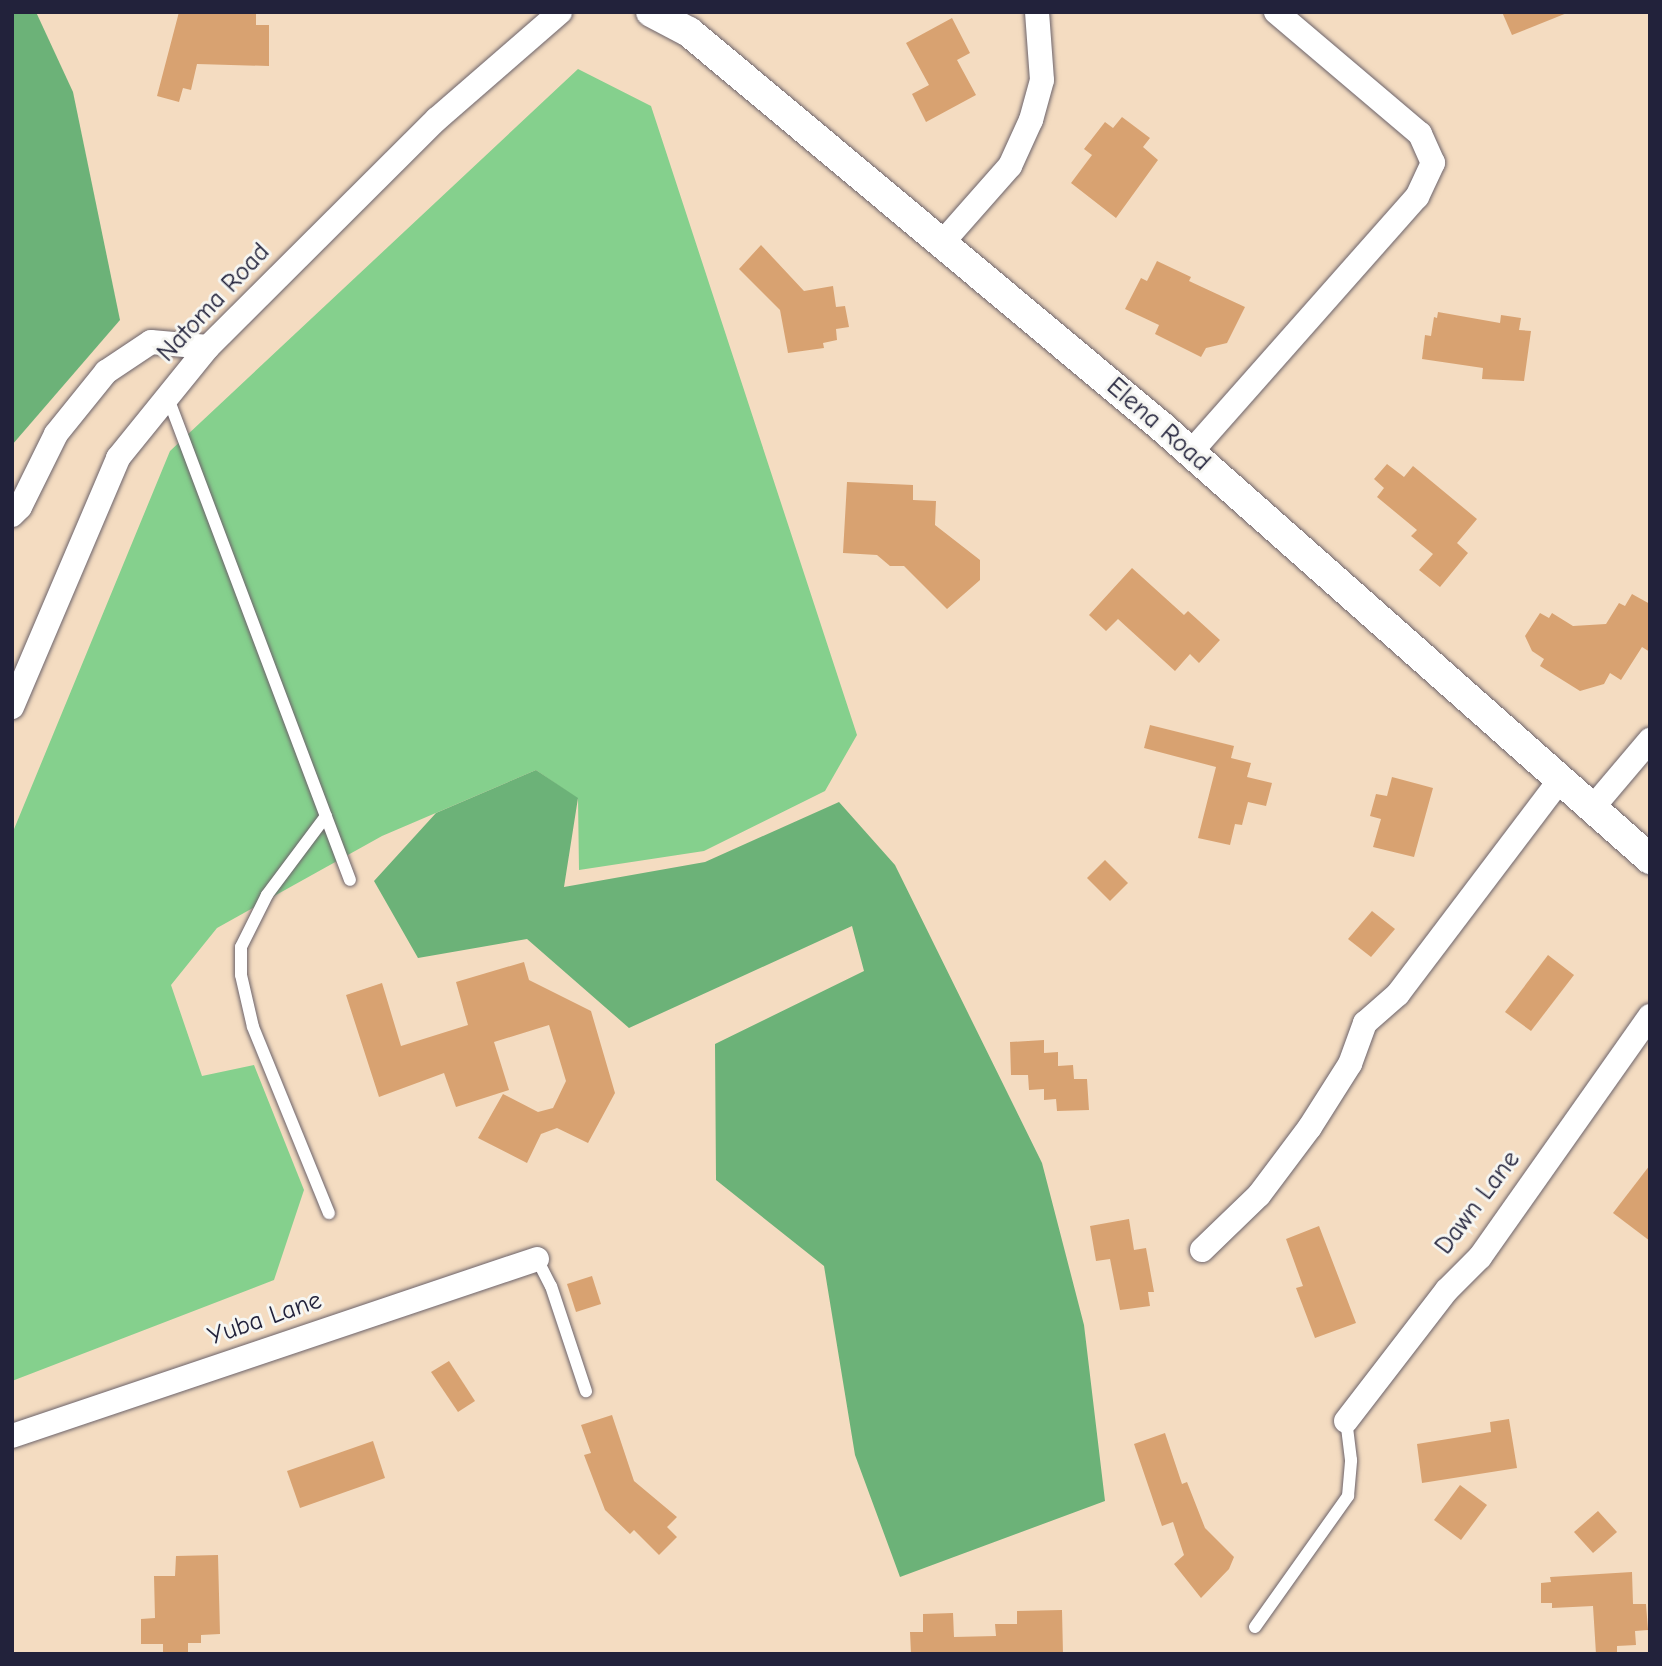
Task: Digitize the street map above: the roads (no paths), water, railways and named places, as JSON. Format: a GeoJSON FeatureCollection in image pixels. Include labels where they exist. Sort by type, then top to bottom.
{"type":"FeatureCollection","features":[{"type":"Feature","properties":{"kind":"street","name":"Natoma Road"},"geometry":{"type":"LineString","coordinates":[[12,707],[118,457],[208,347],[437,119],[560,12]]}},
{"type":"Feature","properties":{"kind":"street","name":"Elena Road"},"geometry":{"type":"LineString","coordinates":[[651,12],[689,32],[1191,452],[1560,780],[1594,806],[1650,859]]}},
{"type":"Feature","properties":{"kind":"street"},"geometry":{"type":"LineString","coordinates":[[942,243],[1010,166],[1031,120],[1042,80],[1037,12]]}},
{"type":"Feature","properties":{"kind":"street"},"geometry":{"type":"LineString","coordinates":[[1191,452],[1418,197],[1433,163],[1420,134],[1276,12]]}},
{"type":"Feature","properties":{"kind":"street"},"geometry":{"type":"LineString","coordinates":[[12,516],[20,507],[56,435],[106,372],[150,342],[208,347]]}},
{"type":"Feature","properties":{"kind":"street"},"geometry":{"type":"LineString","coordinates":[[1594,806],[1650,740]]}},
{"type":"Feature","properties":{"kind":"street"},"geometry":{"type":"LineString","coordinates":[[1202,1250],[1266,1185],[1310,1127],[1350,1063],[1366,1023],[1398,994],[1560,780]]}},
{"type":"Feature","properties":{"kind":"street","name":"Dawn Lane"},"geometry":{"type":"LineString","coordinates":[[1346,1421],[1447,1290],[1480,1257],[1650,1016]]}},
{"type":"Feature","properties":{"kind":"street","name":"Yuba Lane"},"geometry":{"type":"LineString","coordinates":[[12,1436],[537,1259]]}},
{"type":"Feature","properties":{"kind":"lane"},"geometry":{"type":"LineString","coordinates":[[168,398],[350,880]]}},
{"type":"Feature","properties":{"kind":"lane"},"geometry":{"type":"LineString","coordinates":[[326,816],[267,895],[241,947],[241,975],[253,1027],[329,1213]]}},
{"type":"Feature","properties":{"kind":"lane"},"geometry":{"type":"LineString","coordinates":[[537,1259],[551,1286],[586,1391]]}},
{"type":"Feature","properties":{"kind":"lane"},"geometry":{"type":"LineString","coordinates":[[1255,1627],[1348,1496],[1351,1460],[1346,1421]]}}]}
